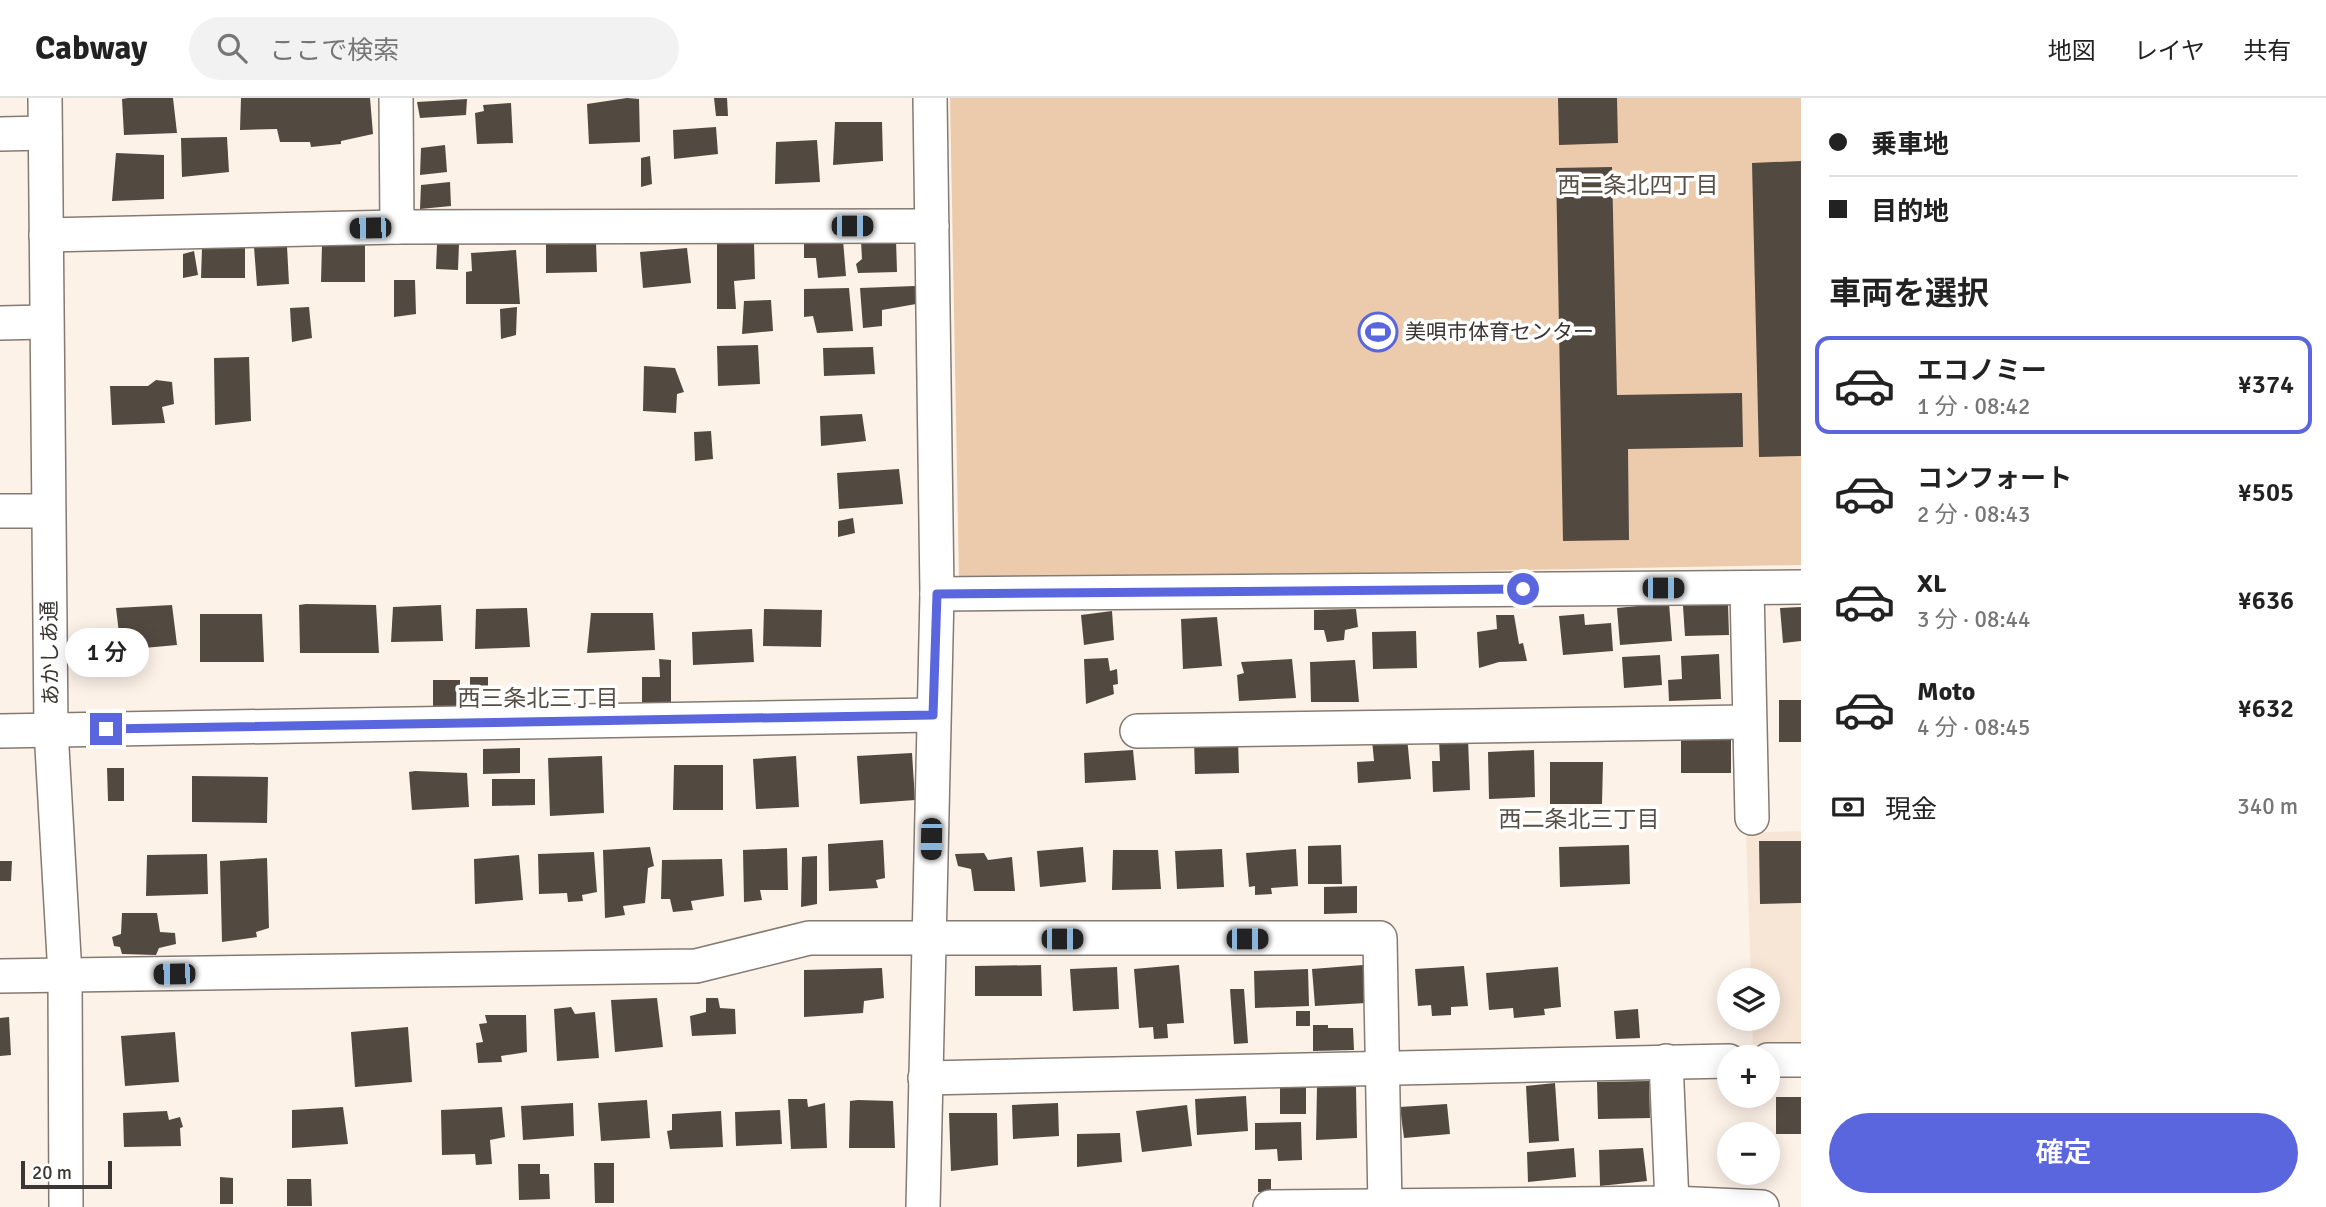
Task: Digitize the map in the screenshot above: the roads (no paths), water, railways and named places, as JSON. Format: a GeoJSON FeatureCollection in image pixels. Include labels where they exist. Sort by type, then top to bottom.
{"type":"FeatureCollection","features":[{"type":"Feature","properties":{"kind":"street","name":"あかしあ通"},"geometry":{"type":"LineString","coordinates":[[45,98],[45,322],[51,730],[65,975],[66,1207]]}},
{"type":"Feature","properties":{"kind":"street"},"geometry":{"type":"LineString","coordinates":[[396,98],[397,227]]}},
{"type":"Feature","properties":{"kind":"street"},"geometry":{"type":"LineString","coordinates":[[923,1207],[937,594],[930,98]]}},
{"type":"Feature","properties":{"kind":"street"},"geometry":{"type":"LineString","coordinates":[[0,134],[45,133]]}},
{"type":"Feature","properties":{"kind":"street"},"geometry":{"type":"LineString","coordinates":[[46,235],[397,227],[932,226]]}},
{"type":"Feature","properties":{"kind":"street"},"geometry":{"type":"LineString","coordinates":[[0,323],[45,322]]}},
{"type":"Feature","properties":{"kind":"street"},"geometry":{"type":"LineString","coordinates":[[0,511],[48,511]]}},
{"type":"Feature","properties":{"kind":"street"},"geometry":{"type":"LineString","coordinates":[[1747,587],[1752,818]]}},
{"type":"Feature","properties":{"kind":"street"},"geometry":{"type":"LineString","coordinates":[[937,594],[1801,587]]}},
{"type":"Feature","properties":{"kind":"street"},"geometry":{"type":"LineString","coordinates":[[0,731],[933,715]]}},
{"type":"Feature","properties":{"kind":"street"},"geometry":{"type":"LineString","coordinates":[[1137,731],[1748,722]]}},
{"type":"Feature","properties":{"kind":"street"},"geometry":{"type":"LineString","coordinates":[[0,976],[696,966],[808,938],[1380,938],[1385,1206]]}},
{"type":"Feature","properties":{"kind":"street"},"geometry":{"type":"LineString","coordinates":[[925,1078],[1717,1060]]}},
{"type":"Feature","properties":{"kind":"street"},"geometry":{"type":"LineString","coordinates":[[1780,1060],[1801,1060]]}},
{"type":"Feature","properties":{"kind":"street"},"geometry":{"type":"LineString","coordinates":[[1666,1061],[1672,1203]]}},
{"type":"Feature","properties":{"kind":"street"},"geometry":{"type":"LineString","coordinates":[[1270,1207],[1672,1203],[1762,1207]]}},
{"type":"Feature","properties":{"kind":"place","name":"美唄市体育センター"},"geometry":{"type":"Point","coordinates":[1378,332]}},
{"type":"Feature","properties":{"kind":"district","name":"西二条北四丁目"},"geometry":{"type":"Point","coordinates":[1638,185]}},
{"type":"Feature","properties":{"kind":"district","name":"西三条北三丁目"},"geometry":{"type":"Point","coordinates":[538,698]}},
{"type":"Feature","properties":{"kind":"district","name":"西二条北三丁目"},"geometry":{"type":"Point","coordinates":[1579,819]}}]}
